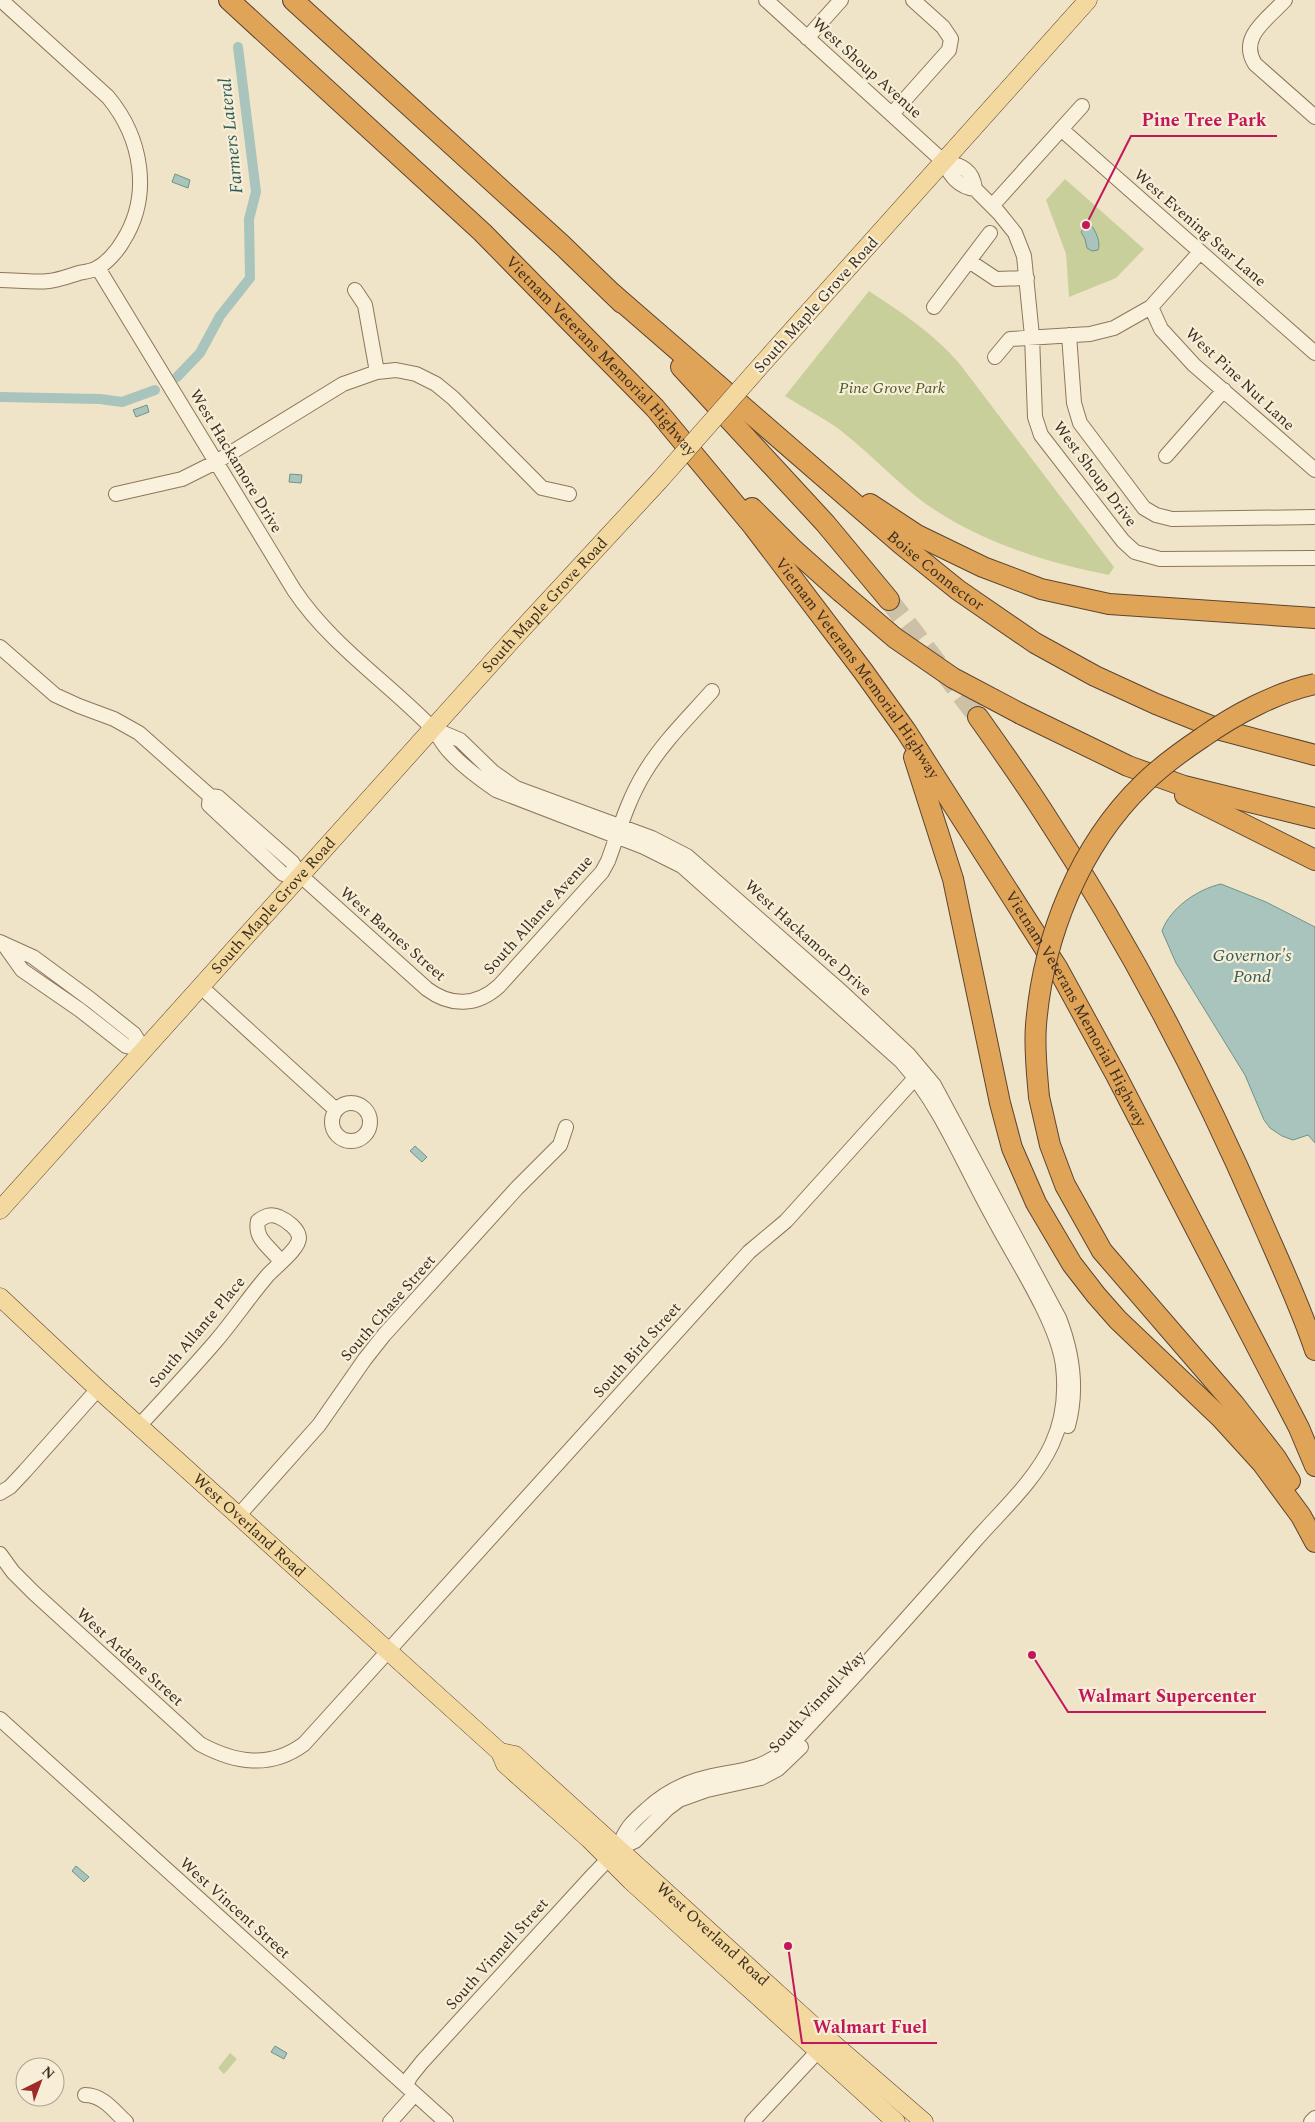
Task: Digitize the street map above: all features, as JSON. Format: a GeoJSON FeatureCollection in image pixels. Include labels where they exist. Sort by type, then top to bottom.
{"type":"FeatureCollection","features":[{"type":"Feature","properties":{"kind":"highway","name":"Vietnam Veterans Memorial Highway"},"geometry":{"type":"LineString","coordinates":[[229,0],[482,232],[655,408],[753,526],[857,663],[906,731],[1058,969],[1143,1127],[1299,1428],[1315,1466]]}},
{"type":"Feature","properties":{"kind":"highway"},"geometry":{"type":"LineString","coordinates":[[293,0],[613,294],[825,523],[889,600]]}},
{"type":"Feature","properties":{"kind":"highway","name":"Boise Connector"},"geometry":{"type":"LineString","coordinates":[[613,294],[807,461],[900,544],[958,590],[1035,643],[1095,676],[1156,704],[1221,730],[1315,755]]}},
{"type":"Feature","properties":{"kind":"highway"},"geometry":{"type":"LineString","coordinates":[[655,408],[794,550],[895,638],[953,678],[1021,714],[1315,860]]}},
{"type":"Feature","properties":{"kind":"highway"},"geometry":{"type":"LineString","coordinates":[[807,461],[917,535],[983,567],[1041,589],[1109,604],[1315,618]]}},
{"type":"Feature","properties":{"kind":"highway"},"geometry":{"type":"LineString","coordinates":[[1315,684],[1305,686],[1255,706],[1223,723],[1178,754],[1143,783],[1113,816],[1087,856],[1069,895],[1044,970],[1036,1026],[1040,1097],[1050,1145],[1065,1186],[1102,1251],[1234,1404],[1270,1450],[1309,1511],[1315,1527]]}},
{"type":"Feature","properties":{"kind":"highway"},"geometry":{"type":"LineString","coordinates":[[978,717],[1048,819],[1113,926],[1146,985],[1209,1104],[1238,1165],[1314,1346]]}},
{"type":"Feature","properties":{"kind":"highway"},"geometry":{"type":"LineString","coordinates":[[906,731],[953,879],[980,1010],[1010,1139],[1036,1203],[1072,1264],[1096,1295],[1118,1320],[1221,1418],[1262,1462],[1301,1516],[1315,1542]]}},
{"type":"Feature","properties":{"kind":"highway"},"geometry":{"type":"LineString","coordinates":[[1128,766],[1184,786],[1315,818]]}},
{"type":"Feature","properties":{"kind":"main road","name":"South Maple Grove Road"},"geometry":{"type":"LineString","coordinates":[[0,1210],[432,728],[660,480],[762,363],[1088,0]]}},
{"type":"Feature","properties":{"kind":"main road","name":"West Overland Road"},"geometry":{"type":"LineString","coordinates":[[0,1296],[98,1389],[500,1752],[515,1755],[614,1854],[823,2045],[868,2096],[896,2122]]}},
{"type":"Feature","properties":{"kind":"main road","name":"West Overland Road"},"geometry":{"type":"LineString","coordinates":[[614,1854],[631,1881],[754,1993],[775,2002],[823,2045],[915,2119]]}},
{"type":"Feature","properties":{"kind":"main road"},"geometry":{"type":"LineString","coordinates":[[868,2096],[898,2114],[915,2119]]}},
{"type":"Feature","properties":{"kind":"street"},"geometry":{"type":"LineString","coordinates":[[0,280],[49,281],[98,268],[118,248],[132,227],[138,206],[140,182],[137,154],[132,134],[122,113],[108,97],[1,0]]}},
{"type":"Feature","properties":{"kind":"street","name":"West Shoup Avenue"},"geometry":{"type":"LineString","coordinates":[[766,0],[944,162],[950,175],[965,188],[975,189]]}},
{"type":"Feature","properties":{"kind":"street"},"geometry":{"type":"LineString","coordinates":[[807,38],[841,0]]}},
{"type":"Feature","properties":{"kind":"street"},"geometry":{"type":"LineString","coordinates":[[892,114],[948,50],[951,39],[943,27],[913,0]]}},
{"type":"Feature","properties":{"kind":"street"},"geometry":{"type":"LineString","coordinates":[[1285,0],[1253,34],[1248,48],[1250,56],[1255,64],[1315,117]]}},
{"type":"Feature","properties":{"kind":"street"},"geometry":{"type":"LineString","coordinates":[[992,206],[1082,106]]}},
{"type":"Feature","properties":{"kind":"street","name":"West Evening Star Lane"},"geometry":{"type":"LineString","coordinates":[[1061,129],[1315,353]]}},
{"type":"Feature","properties":{"kind":"street","name":"West Shoup Drive"},"geometry":{"type":"LineString","coordinates":[[975,189],[1015,233],[1024,256],[1032,336],[1036,417],[1041,435],[1123,542],[1135,552],[1160,559],[1315,558]]}},
{"type":"Feature","properties":{"kind":"street"},"geometry":{"type":"LineString","coordinates":[[934,307],[990,233]]}},
{"type":"Feature","properties":{"kind":"street"},"geometry":{"type":"LineString","coordinates":[[995,357],[1010,339],[1032,336],[1090,334],[1114,328],[1151,307],[1200,252]]}},
{"type":"Feature","properties":{"kind":"street"},"geometry":{"type":"LineString","coordinates":[[969,261],[996,279],[1027,278]]}},
{"type":"Feature","properties":{"kind":"street","name":"West Hackamore Drive"},"geometry":{"type":"LineString","coordinates":[[98,268],[307,610],[324,629],[432,728],[449,752],[482,781],[496,790],[619,832],[672,846],[698,864],[844,994],[908,1054],[934,1085],[978,1181]]}},
{"type":"Feature","properties":{"kind":"street"},"geometry":{"type":"LineString","coordinates":[[356,290],[365,305],[376,372]]}},
{"type":"Feature","properties":{"kind":"street","name":"West Pine Nut Lane"},"geometry":{"type":"LineString","coordinates":[[1151,307],[1161,330],[1194,365],[1315,470]]}},
{"type":"Feature","properties":{"kind":"street"},"geometry":{"type":"LineString","coordinates":[[1069,335],[1074,403],[1080,423],[1144,508],[1156,515],[1172,519],[1315,518]]}},
{"type":"Feature","properties":{"kind":"street"},"geometry":{"type":"LineString","coordinates":[[116,494],[182,479],[216,462],[343,384],[376,372],[396,370],[416,374],[436,384],[453,398],[542,488],[570,494]]}},
{"type":"Feature","properties":{"kind":"street"},"geometry":{"type":"LineString","coordinates":[[1166,456],[1224,390]]}},
{"type":"Feature","properties":{"kind":"street"},"geometry":{"type":"LineString","coordinates":[[0,647],[55,695],[114,719],[139,733],[210,796],[209,805],[283,874],[300,875]]}},
{"type":"Feature","properties":{"kind":"street"},"geometry":{"type":"LineString","coordinates":[[619,832],[636,787],[655,757],[712,691]]}},
{"type":"Feature","properties":{"kind":"street","name":"West Hackamore Drive"},"geometry":{"type":"LineString","coordinates":[[619,832],[669,858],[690,873],[901,1061],[916,1077],[934,1104],[1044,1300]]}},
{"type":"Feature","properties":{"kind":"street","name":"South Allante Avenue"},"geometry":{"type":"LineString","coordinates":[[470,1002],[490,993],[499,986],[596,878],[608,862],[619,832]]}},
{"type":"Feature","properties":{"kind":"street","name":"West Barnes Street"},"geometry":{"type":"LineString","coordinates":[[300,875],[436,996],[447,1000],[470,1002]]}},
{"type":"Feature","properties":{"kind":"street"},"geometry":{"type":"LineString","coordinates":[[2,944],[33,957],[134,1034],[144,1050]]}},
{"type":"Feature","properties":{"kind":"street"},"geometry":{"type":"LineString","coordinates":[[200,986],[336,1110]]}},
{"type":"Feature","properties":{"kind":"street","name":"South Bird Street"},"geometry":{"type":"LineString","coordinates":[[252,1761],[272,1759],[289,1754],[304,1744],[749,1252],[786,1221],[916,1077]]}},
{"type":"Feature","properties":{"kind":"street","name":"South Chase Street"},"geometry":{"type":"LineString","coordinates":[[239,1515],[319,1425],[365,1359],[384,1336],[517,1188],[560,1144],[566,1127]]}},
{"type":"Feature","properties":{"kind":"street","name":"South Allante Place"},"geometry":{"type":"LineString","coordinates":[[139,1426],[217,1340],[247,1299],[280,1261]]}},
{"type":"Feature","properties":{"kind":"street","name":"South Vinnell Way"},"geometry":{"type":"LineString","coordinates":[[614,1854],[627,1829],[657,1800],[676,1788],[697,1780],[759,1767],[776,1758],[787,1749],[994,1526],[1036,1472],[1052,1444],[1062,1413],[1061,1352],[1044,1300]]}},
{"type":"Feature","properties":{"kind":"street"},"geometry":{"type":"LineString","coordinates":[[0,1493],[10,1487],[25,1472],[98,1389]]}},
{"type":"Feature","properties":{"kind":"street","name":"West Ardene Street"},"geometry":{"type":"LineString","coordinates":[[0,1554],[13,1572],[34,1593],[200,1744],[230,1758],[252,1761]]}},
{"type":"Feature","properties":{"kind":"street","name":"West Vincent Street"},"geometry":{"type":"LineString","coordinates":[[0,1719],[446,2122]]}},
{"type":"Feature","properties":{"kind":"street","name":"South Vinnell Street"},"geometry":{"type":"LineString","coordinates":[[390,2122],[411,2090],[410,2077],[422,2062],[614,1854]]}},
{"type":"Feature","properties":{"kind":"street"},"geometry":{"type":"LineString","coordinates":[[752,2122],[823,2045]]}},
{"type":"Feature","properties":{"kind":"street"},"geometry":{"type":"LineString","coordinates":[[85,2095],[93,2095],[101,2099],[126,2122]]}},
{"type":"Feature","properties":{"kind":"street"},"geometry":{"type":"LineString","coordinates":[[1311,2122],[1315,2118]]}},
{"type":"Feature","properties":{"kind":"green space"},"geometry":{"type":"Polygon","coordinates":[[[1065,179],[1144,249],[1116,278],[1069,297],[1066,254],[1046,200],[1065,179]]]}},
{"type":"Feature","properties":{"kind":"green space","name":"Pine Grove Park"},"geometry":{"type":"Polygon","coordinates":[[[869,291],[928,333],[959,363],[1114,567],[1109,575],[1037,557],[991,540],[968,529],[926,504],[840,430],[785,396],[869,291]]]}},
{"type":"Feature","properties":{"kind":"green space"},"geometry":{"type":"Polygon","coordinates":[[[230,2053],[237,2059],[224,2074],[218,2068],[230,2053]]]}},
{"type":"Feature","properties":{"kind":"water"},"geometry":{"type":"Polygon","coordinates":[[[175,174],[190,180],[188,188],[172,182],[175,174]]]}},
{"type":"Feature","properties":{"kind":"water"},"geometry":{"type":"Polygon","coordinates":[[[1086,225],[1091,225],[1096,234],[1099,244],[1098,250],[1092,251],[1087,248],[1081,232],[1086,225]]]}},
{"type":"Feature","properties":{"kind":"water"},"geometry":{"type":"Polygon","coordinates":[[[147,405],[149,412],[136,417],[133,410],[147,405]]]}},
{"type":"Feature","properties":{"kind":"water"},"geometry":{"type":"Polygon","coordinates":[[[290,474],[302,475],[301,483],[289,482],[290,474]]]}},
{"type":"Feature","properties":{"kind":"water","name":"Governor's Pond"},"geometry":{"type":"Polygon","coordinates":[[[1221,884],[1266,902],[1315,927],[1315,1143],[1308,1135],[1293,1140],[1282,1136],[1270,1128],[1264,1120],[1245,1075],[1176,963],[1162,931],[1178,907],[1203,890],[1221,884]]]}},
{"type":"Feature","properties":{"kind":"water"},"geometry":{"type":"Polygon","coordinates":[[[415,1146],[427,1157],[422,1162],[410,1151],[415,1146]]]}},
{"type":"Feature","properties":{"kind":"water"},"geometry":{"type":"Polygon","coordinates":[[[76,1866],[89,1877],[84,1882],[72,1871],[76,1866]]]}},
{"type":"Feature","properties":{"kind":"water"},"geometry":{"type":"Polygon","coordinates":[[[275,2046],[287,2053],[284,2059],[271,2052],[275,2046]]]}},
{"type":"Feature","properties":{"kind":"waterway","name":"Farmers Lateral"},"geometry":{"type":"LineString","coordinates":[[177,377],[200,353],[220,316],[250,278],[249,219],[256,192],[238,47]]}},
{"type":"Feature","properties":{"kind":"waterway","name":"Farmers Lateral"},"geometry":{"type":"LineString","coordinates":[[0,397],[100,399],[122,402],[155,390]]}},
{"type":"Feature","properties":{"kind":"tunnel"},"geometry":{"type":"LineString","coordinates":[[889,600],[978,717]]}},
{"type":"Feature","properties":{"kind":"place","name":"Pine Tree Park"},"geometry":{"type":"Point","coordinates":[1086,225]}},
{"type":"Feature","properties":{"kind":"place","name":"Walmart Supercenter"},"geometry":{"type":"Point","coordinates":[1032,1655]}},
{"type":"Feature","properties":{"kind":"place","name":"Walmart Fuel"},"geometry":{"type":"Point","coordinates":[788,1946]}}]}
